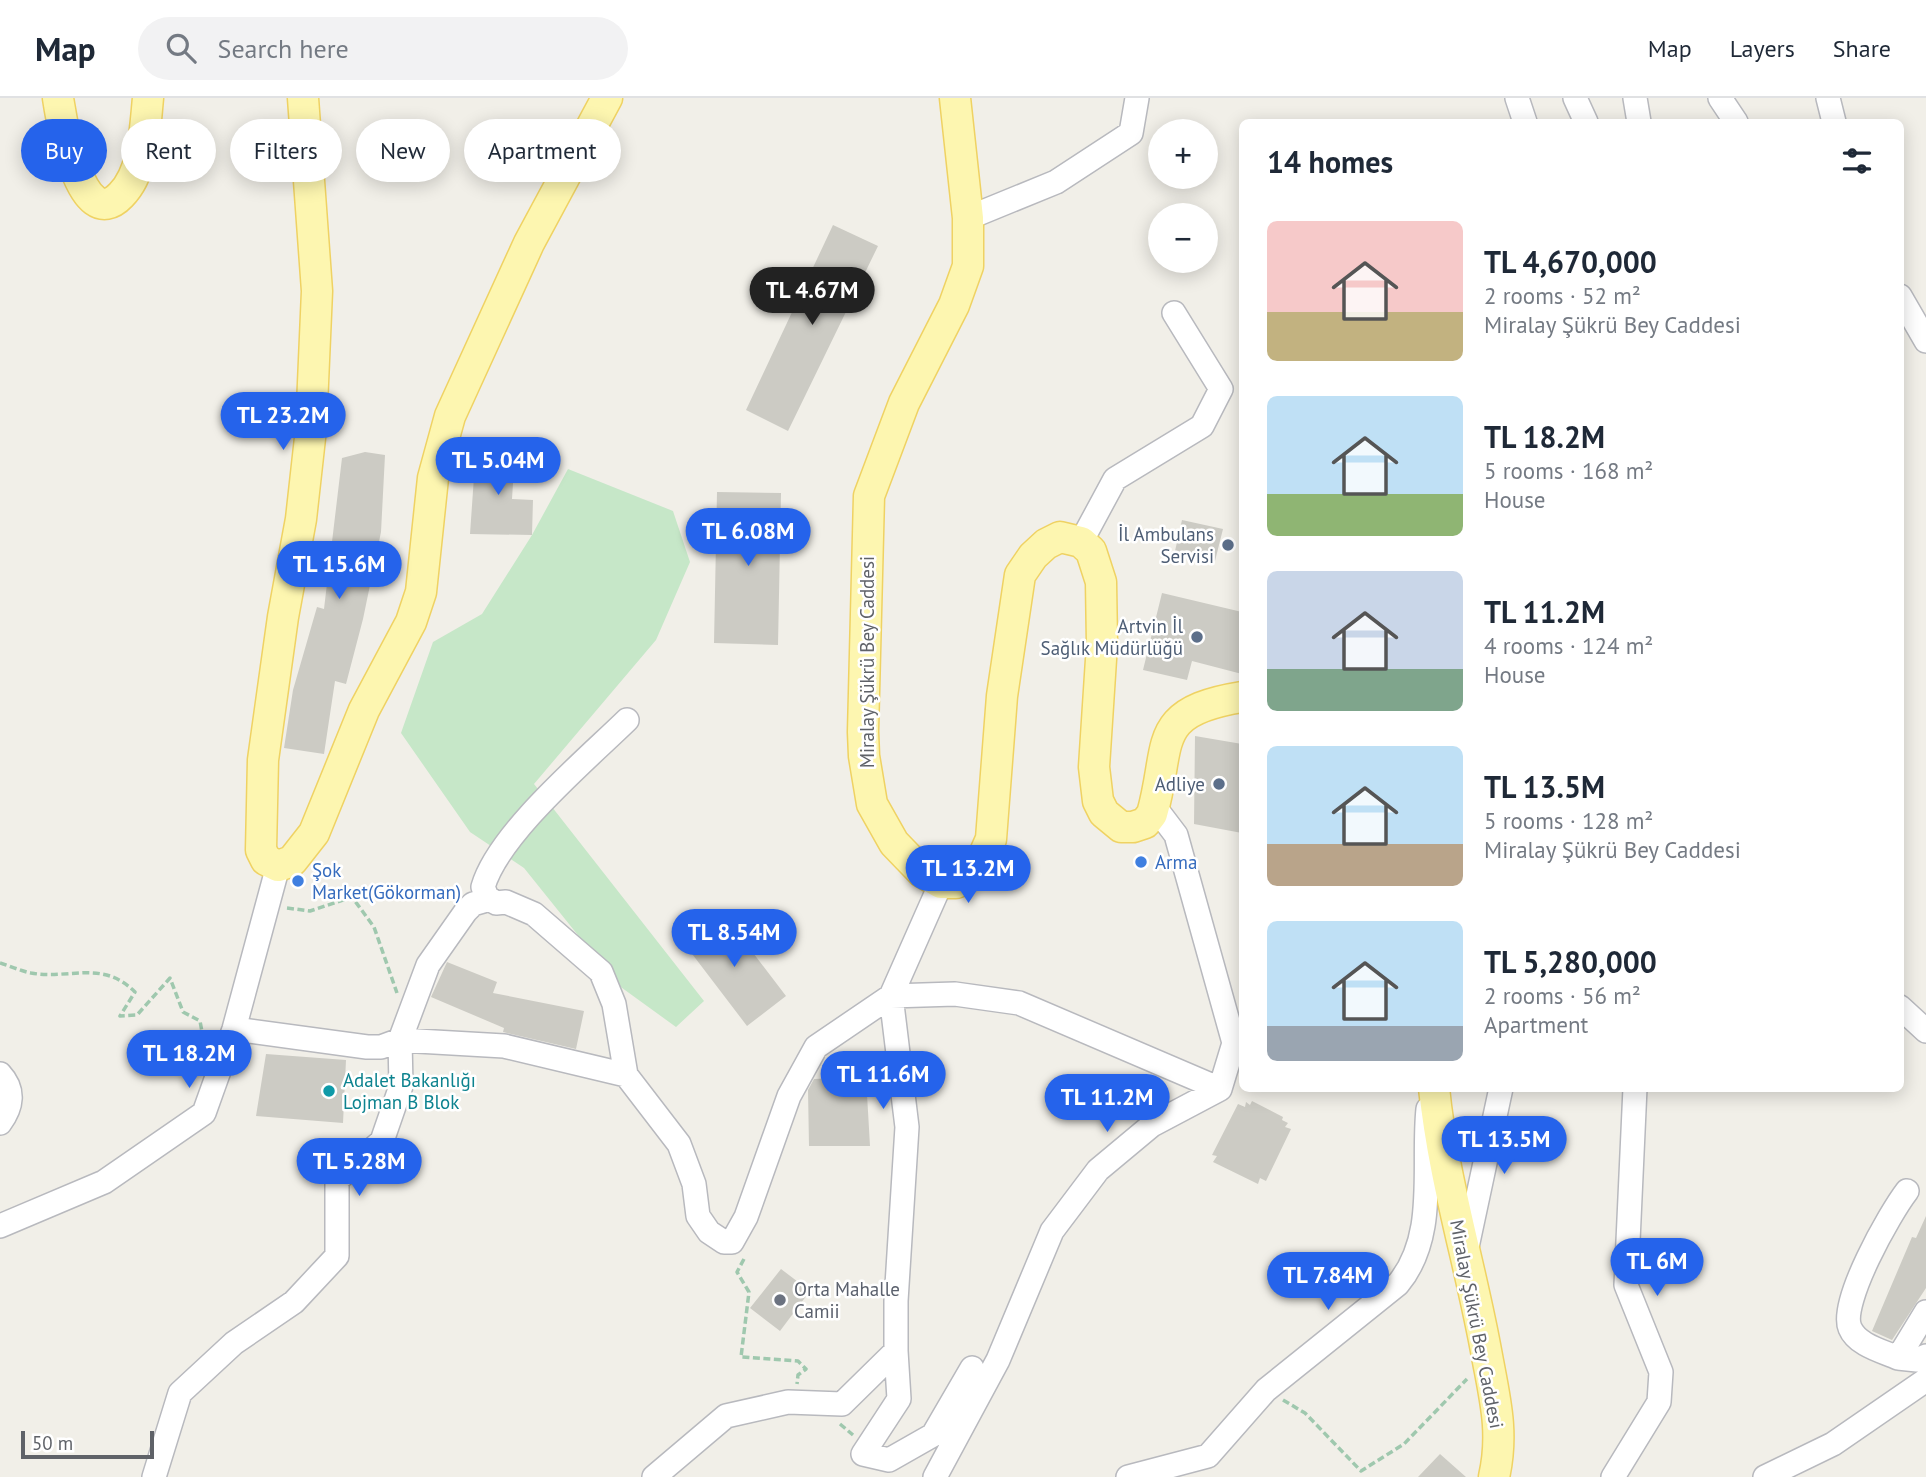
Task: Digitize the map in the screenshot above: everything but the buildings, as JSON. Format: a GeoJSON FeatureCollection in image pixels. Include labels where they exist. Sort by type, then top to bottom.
{"type":"FeatureCollection","features":[{"type":"Feature","properties":{"kind":"main road"},"geometry":{"type":"LineString","coordinates":[[58,98],[62,125],[77,176],[90,196],[97,201],[108,203],[122,195],[133,174],[143,137],[148,98]]}},
{"type":"Feature","properties":{"kind":"main road"},"geometry":{"type":"LineString","coordinates":[[303,98],[305,150],[316,257],[316,334],[304,495],[263,760],[261,850],[267,860],[278,866],[292,861],[314,833],[365,710],[411,622],[421,592],[433,478],[447,423],[529,243],[607,98]]}},
{"type":"Feature","properties":{"kind":"main road","name":"Miralay Şükrü Bey Caddesi"},"geometry":{"type":"LineString","coordinates":[[941,883],[906,858],[882,826],[872,804],[863,732],[869,496],[904,403],[962,286],[968,266],[968,218],[955,98]]}},
{"type":"Feature","properties":{"kind":"main road"},"geometry":{"type":"LineString","coordinates":[[941,883],[956,883],[976,873],[991,839],[1002,696],[1020,575],[1033,556],[1046,544],[1060,537],[1081,542],[1091,551],[1097,565],[1103,603],[1095,751],[1098,801],[1104,813],[1121,827],[1145,823],[1154,806],[1162,753],[1170,732],[1185,715],[1208,704],[1239,698]]}},
{"type":"Feature","properties":{"kind":"main road","name":"Miralay Şükrü Bey Caddesi"},"geometry":{"type":"LineString","coordinates":[[1433,1092],[1500,1423],[1494,1477]]}},
{"type":"Feature","properties":{"kind":"street"},"geometry":{"type":"LineString","coordinates":[[968,218],[1056,182],[1131,133],[1137,98]]}},
{"type":"Feature","properties":{"kind":"street"},"geometry":{"type":"LineString","coordinates":[[1517,98],[1524,119]]}},
{"type":"Feature","properties":{"kind":"street"},"geometry":{"type":"LineString","coordinates":[[1575,98],[1585,119]]}},
{"type":"Feature","properties":{"kind":"street"},"geometry":{"type":"LineString","coordinates":[[1635,98],[1638,119]]}},
{"type":"Feature","properties":{"kind":"street"},"geometry":{"type":"LineString","coordinates":[[1720,98],[1734,119]]}},
{"type":"Feature","properties":{"kind":"street"},"geometry":{"type":"LineString","coordinates":[[1828,98],[1833,119]]}},
{"type":"Feature","properties":{"kind":"street"},"geometry":{"type":"LineString","coordinates":[[1904,306],[1926,341]]}},
{"type":"Feature","properties":{"kind":"street"},"geometry":{"type":"LineString","coordinates":[[1081,542],[1115,479],[1202,426],[1222,389],[1174,313]]}},
{"type":"Feature","properties":{"kind":"street"},"geometry":{"type":"LineString","coordinates":[[626,720],[547,797],[503,848],[483,887],[490,899],[496,903],[506,902],[534,914],[601,972],[614,1004],[626,1075],[679,1144],[694,1184],[698,1216],[709,1232],[724,1242],[732,1242],[746,1217],[789,1096],[816,1047],[891,996],[955,994],[1019,1003],[1220,1089]]}},
{"type":"Feature","properties":{"kind":"street"},"geometry":{"type":"LineString","coordinates":[[936,1477],[998,1360],[1052,1231],[1098,1170],[1152,1125],[1220,1089],[1234,1042],[1176,835],[1154,806]]}},
{"type":"Feature","properties":{"kind":"street"},"geometry":{"type":"LineString","coordinates":[[0,1226],[104,1182],[204,1112],[234,1029],[278,866]]}},
{"type":"Feature","properties":{"kind":"street"},"geometry":{"type":"LineString","coordinates":[[941,883],[891,996],[906,1126],[896,1351],[899,1399],[863,1454],[889,1460],[933,1435],[972,1368]]}},
{"type":"Feature","properties":{"kind":"street"},"geometry":{"type":"LineString","coordinates":[[154,1477],[180,1393],[234,1343],[294,1302],[337,1256],[337,1180],[382,1141],[401,1086],[400,1040],[428,965],[466,911],[473,904],[490,899]]}},
{"type":"Feature","properties":{"kind":"street"},"geometry":{"type":"LineString","coordinates":[[1904,1011],[1926,1031]]}},
{"type":"Feature","properties":{"kind":"street"},"geometry":{"type":"LineString","coordinates":[[234,1029],[367,1047],[381,1047],[400,1040],[504,1046],[626,1075]]}},
{"type":"Feature","properties":{"kind":"street"},"geometry":{"type":"LineString","coordinates":[[0,1074],[11,1095],[10,1109],[0,1123]]}},
{"type":"Feature","properties":{"kind":"street"},"geometry":{"type":"LineString","coordinates":[[1128,1477],[1208,1456],[1266,1390],[1398,1284],[1411,1269],[1425,1220],[1427,1127],[1431,1092]]}},
{"type":"Feature","properties":{"kind":"street"},"geometry":{"type":"LineString","coordinates":[[1465,1254],[1500,1092]]}},
{"type":"Feature","properties":{"kind":"street"},"geometry":{"type":"LineString","coordinates":[[1613,1477],[1659,1402],[1661,1372],[1626,1284],[1635,1092]]}},
{"type":"Feature","properties":{"kind":"street"},"geometry":{"type":"LineString","coordinates":[[1907,1191],[1880,1233],[1847,1313],[1850,1328],[1857,1338],[1898,1358],[1917,1360],[1926,1356]]}},
{"type":"Feature","properties":{"kind":"street"},"geometry":{"type":"LineString","coordinates":[[1898,1358],[1926,1312]]}},
{"type":"Feature","properties":{"kind":"street"},"geometry":{"type":"LineString","coordinates":[[654,1477],[726,1416],[788,1402],[842,1404],[896,1351]]}},
{"type":"Feature","properties":{"kind":"street"},"geometry":{"type":"LineString","coordinates":[[1765,1477],[1833,1444],[1926,1380]]}},
{"type":"Feature","properties":{"kind":"path"},"geometry":{"type":"LineString","coordinates":[[268,906],[310,911],[352,897],[374,927],[397,995]]}},
{"type":"Feature","properties":{"kind":"path"},"geometry":{"type":"LineString","coordinates":[[0,963],[33,974],[96,971],[129,986],[135,992],[120,1016],[137,1016],[170,978],[183,1012],[200,1021],[213,1087]]}},
{"type":"Feature","properties":{"kind":"path"},"geometry":{"type":"LineString","coordinates":[[724,1242],[744,1258],[737,1272],[749,1292],[741,1357],[798,1362],[806,1369],[798,1375],[797,1386],[808,1403]]}},
{"type":"Feature","properties":{"kind":"path"},"geometry":{"type":"LineString","coordinates":[[1266,1390],[1305,1413],[1362,1471],[1404,1444],[1488,1359]]}},
{"type":"Feature","properties":{"kind":"green space"},"geometry":{"type":"Polygon","coordinates":[[[568,469],[673,511],[690,562],[656,640],[534,784],[704,1001],[676,1027],[618,985],[524,868],[470,832],[401,733],[433,642],[482,614],[532,535],[568,469]]]}},
{"type":"Feature","properties":{"kind":"place","name":"İl Ambulans Servisi"},"geometry":{"type":"Point","coordinates":[1228,545]}},
{"type":"Feature","properties":{"kind":"place","name":"Artvin İl Sağlık Müdürlüğü"},"geometry":{"type":"Point","coordinates":[1197,637]}},
{"type":"Feature","properties":{"kind":"place","name":"Adliye"},"geometry":{"type":"Point","coordinates":[1219,784]}},
{"type":"Feature","properties":{"kind":"place","name":"Arma"},"geometry":{"type":"Point","coordinates":[1141,862]}},
{"type":"Feature","properties":{"kind":"place","name":"Şok Market(Gökorman)"},"geometry":{"type":"Point","coordinates":[298,881]}},
{"type":"Feature","properties":{"kind":"place","name":"Adalet Bakanlığı Lojman B Blok"},"geometry":{"type":"Point","coordinates":[329,1091]}},
{"type":"Feature","properties":{"kind":"place","name":"Orta Mahalle Camii"},"geometry":{"type":"Point","coordinates":[780,1300]}}]}
